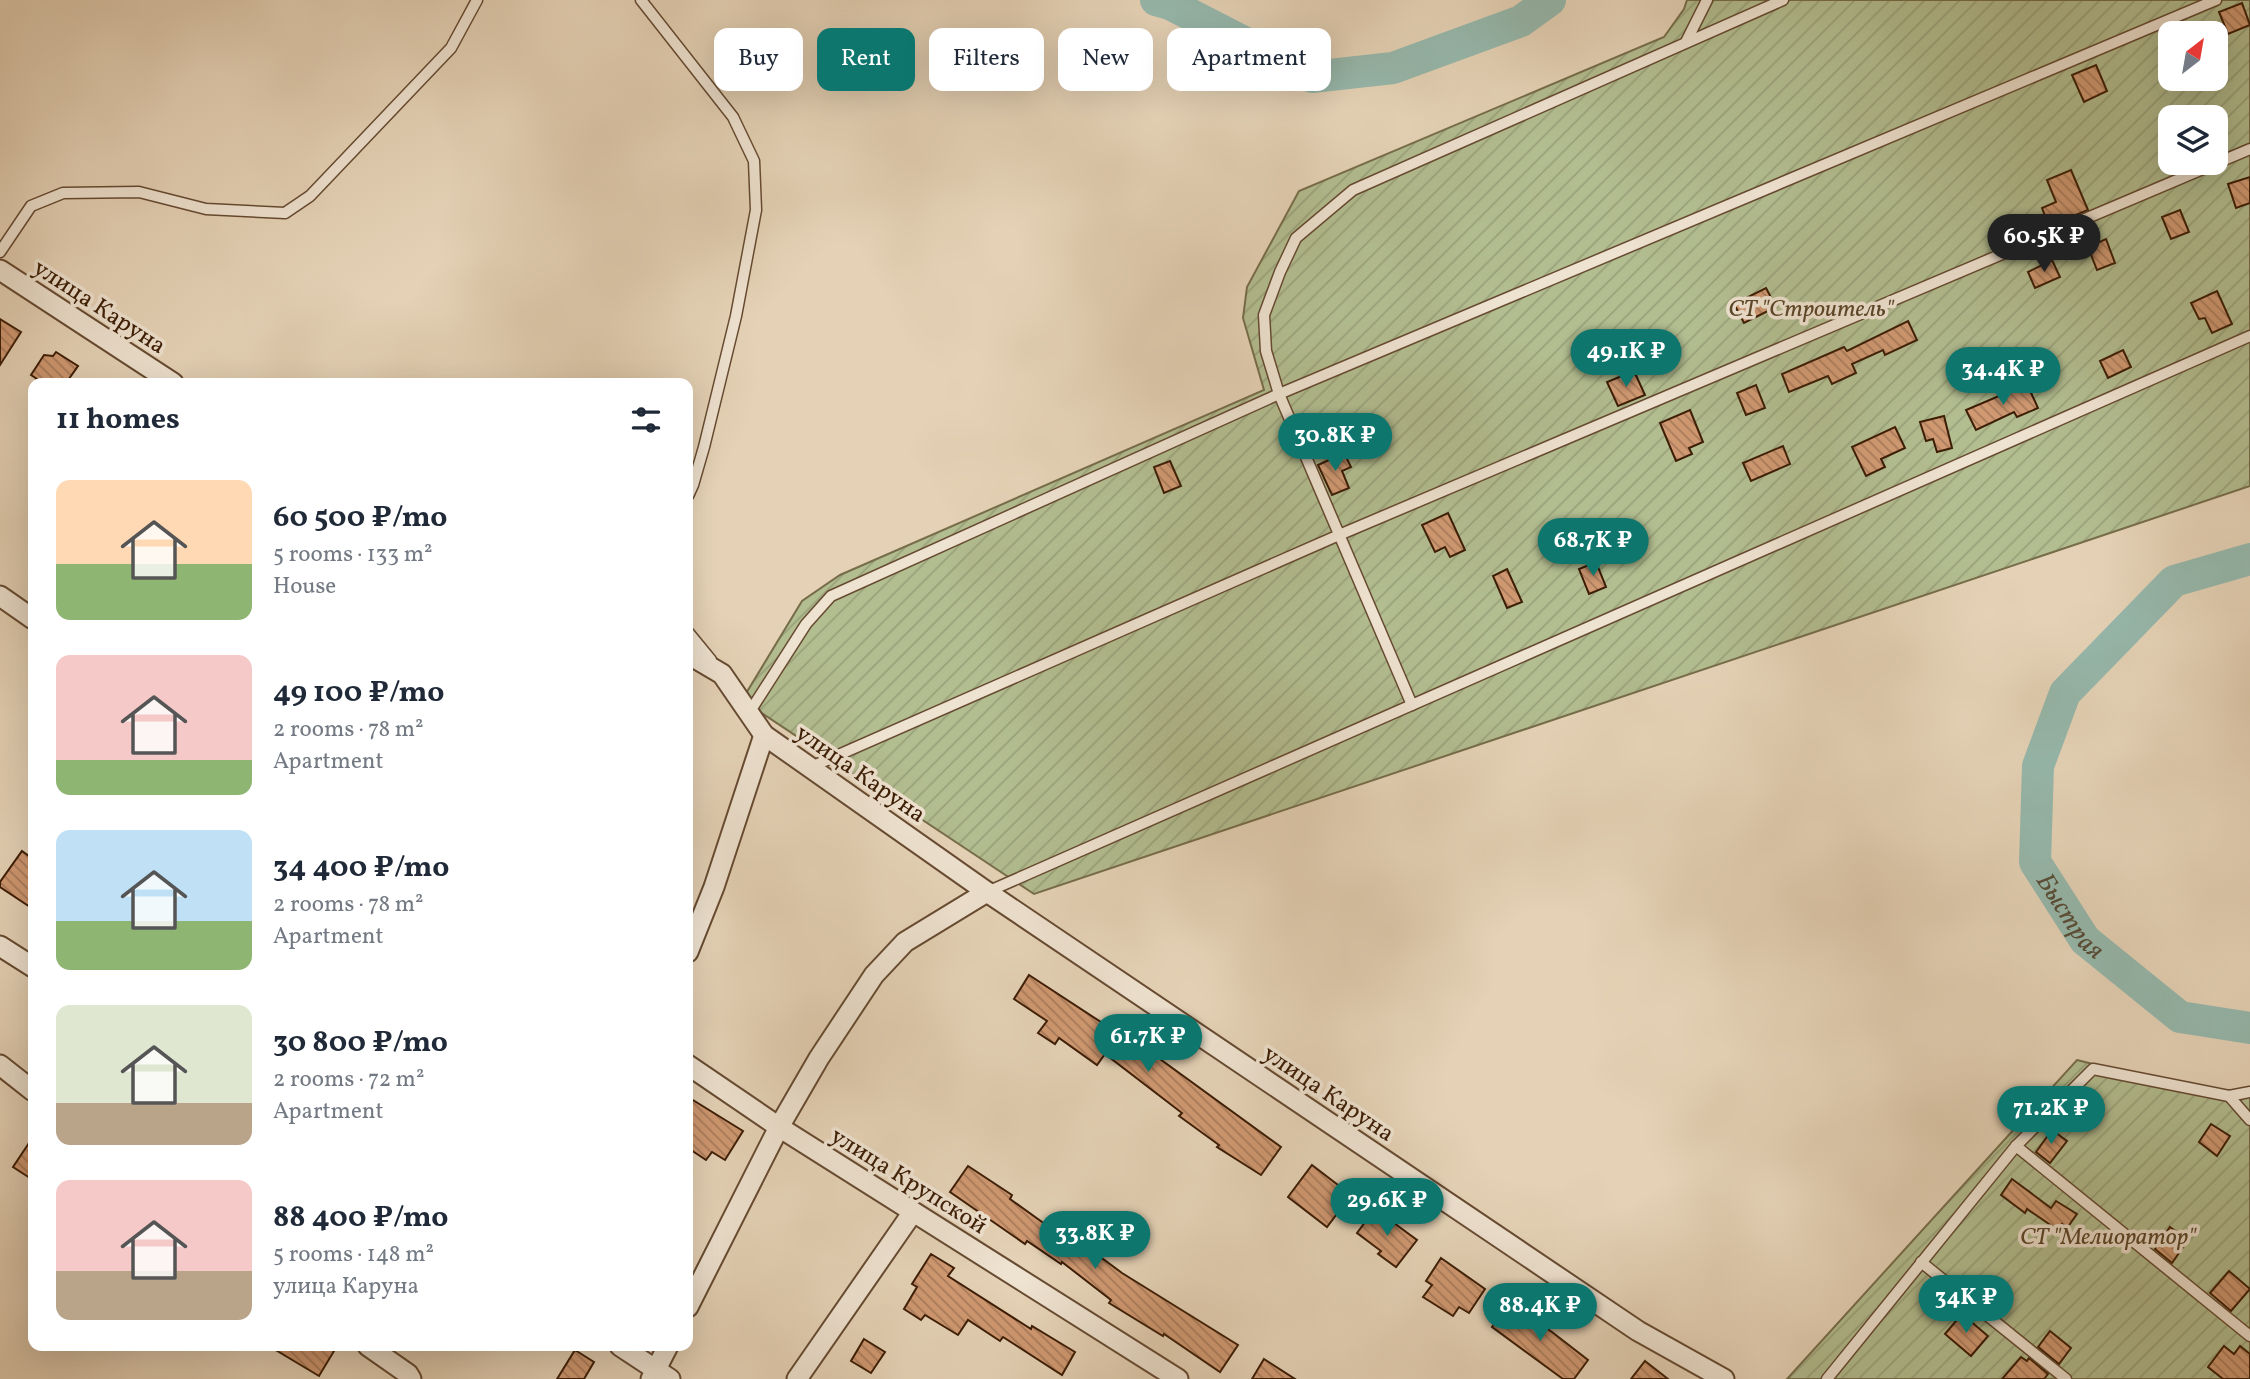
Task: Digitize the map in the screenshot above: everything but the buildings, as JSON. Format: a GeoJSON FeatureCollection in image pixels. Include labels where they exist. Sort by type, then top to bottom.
{"type":"FeatureCollection","features":[{"type":"Feature","properties":{"kind":"street","name":"улица Каруна"},"geometry":{"type":"LineString","coordinates":[[0,270],[165,378]]}},
{"type":"Feature","properties":{"kind":"street"},"geometry":{"type":"LineString","coordinates":[[0,596],[28,616]]}},
{"type":"Feature","properties":{"kind":"street","name":"улица Каруна"},"geometry":{"type":"LineString","coordinates":[[693,656],[722,674],[764,735],[987,892],[1638,1331],[1724,1379]]}},
{"type":"Feature","properties":{"kind":"street"},"geometry":{"type":"LineString","coordinates":[[693,940],[714,887],[764,735]]}},
{"type":"Feature","properties":{"kind":"street"},"geometry":{"type":"LineString","coordinates":[[693,1297],[779,1127],[819,1058],[874,975],[905,942],[987,892]]}},
{"type":"Feature","properties":{"kind":"street"},"geometry":{"type":"LineString","coordinates":[[0,946],[28,964]]}},
{"type":"Feature","properties":{"kind":"street"},"geometry":{"type":"LineString","coordinates":[[0,1065],[28,1087]]}},
{"type":"Feature","properties":{"kind":"street","name":"улица Крупской"},"geometry":{"type":"LineString","coordinates":[[693,1068],[779,1127],[1178,1379]]}},
{"type":"Feature","properties":{"kind":"street"},"geometry":{"type":"LineString","coordinates":[[797,1379],[913,1212]]}},
{"type":"Feature","properties":{"kind":"street"},"geometry":{"type":"LineString","coordinates":[[376,1351],[411,1379]]}},
{"type":"Feature","properties":{"kind":"street"},"geometry":{"type":"LineString","coordinates":[[626,1351],[659,1376],[666,1351]]}},
{"type":"Feature","properties":{"kind":"lane"},"geometry":{"type":"LineString","coordinates":[[0,252],[31,206],[63,192],[139,192],[206,209],[285,213],[310,196],[451,48],[477,0]]}},
{"type":"Feature","properties":{"kind":"lane"},"geometry":{"type":"LineString","coordinates":[[641,0],[733,117],[754,162],[755,210],[736,316],[693,482]]}},
{"type":"Feature","properties":{"kind":"lane"},"geometry":{"type":"LineString","coordinates":[[1686,42],[1707,0]]}},
{"type":"Feature","properties":{"kind":"lane"},"geometry":{"type":"LineString","coordinates":[[1412,705],[1279,394],[1266,351],[1264,315],[1296,238],[1353,190],[1783,0]]}},
{"type":"Feature","properties":{"kind":"lane"},"geometry":{"type":"LineString","coordinates":[[749,713],[806,624],[831,596],[1279,394],[2216,0]]}},
{"type":"Feature","properties":{"kind":"lane"},"geometry":{"type":"LineString","coordinates":[[811,768],[1339,534],[2250,149]]}},
{"type":"Feature","properties":{"kind":"lane"},"geometry":{"type":"LineString","coordinates":[[987,892],[2250,336]]}},
{"type":"Feature","properties":{"kind":"lane"},"geometry":{"type":"LineString","coordinates":[[693,638],[722,674]]}},
{"type":"Feature","properties":{"kind":"lane"},"geometry":{"type":"LineString","coordinates":[[1827,1379],[2016,1146],[2093,1069],[2229,1096],[2250,1092]]}},
{"type":"Feature","properties":{"kind":"lane"},"geometry":{"type":"LineString","coordinates":[[2229,1096],[2250,1120]]}},
{"type":"Feature","properties":{"kind":"lane"},"geometry":{"type":"LineString","coordinates":[[2016,1146],[2250,1336]]}},
{"type":"Feature","properties":{"kind":"lane"},"geometry":{"type":"LineString","coordinates":[[1921,1262],[2066,1379]]}},
{"type":"Feature","properties":{"kind":"green space","name":"СТ \"Строитель\""},"geometry":{"type":"Polygon","coordinates":[[[1687,0],[2250,0],[2250,486],[1034,894],[742,700],[802,601],[840,575],[1264,390],[1243,318],[1247,287],[1299,191],[1664,37],[1684,9],[1687,0]]]}},
{"type":"Feature","properties":{"kind":"green space","name":"СТ \"Мелиоратор\""},"geometry":{"type":"Polygon","coordinates":[[[2077,1060],[2205,1092],[2250,1089],[2250,1379],[1787,1379],[2077,1060]]]}},
{"type":"Feature","properties":{"kind":"waterway","name":"Быстрая"},"geometry":{"type":"LineString","coordinates":[[1156,0],[1170,4],[1312,77],[1393,68],[1521,21],[1550,0]]}},
{"type":"Feature","properties":{"kind":"waterway","name":"Быстрая"},"geometry":{"type":"LineString","coordinates":[[2250,559],[2174,581],[2065,693],[2038,766],[2035,862],[2085,940],[2180,1017],[2250,1028]]}}]}
